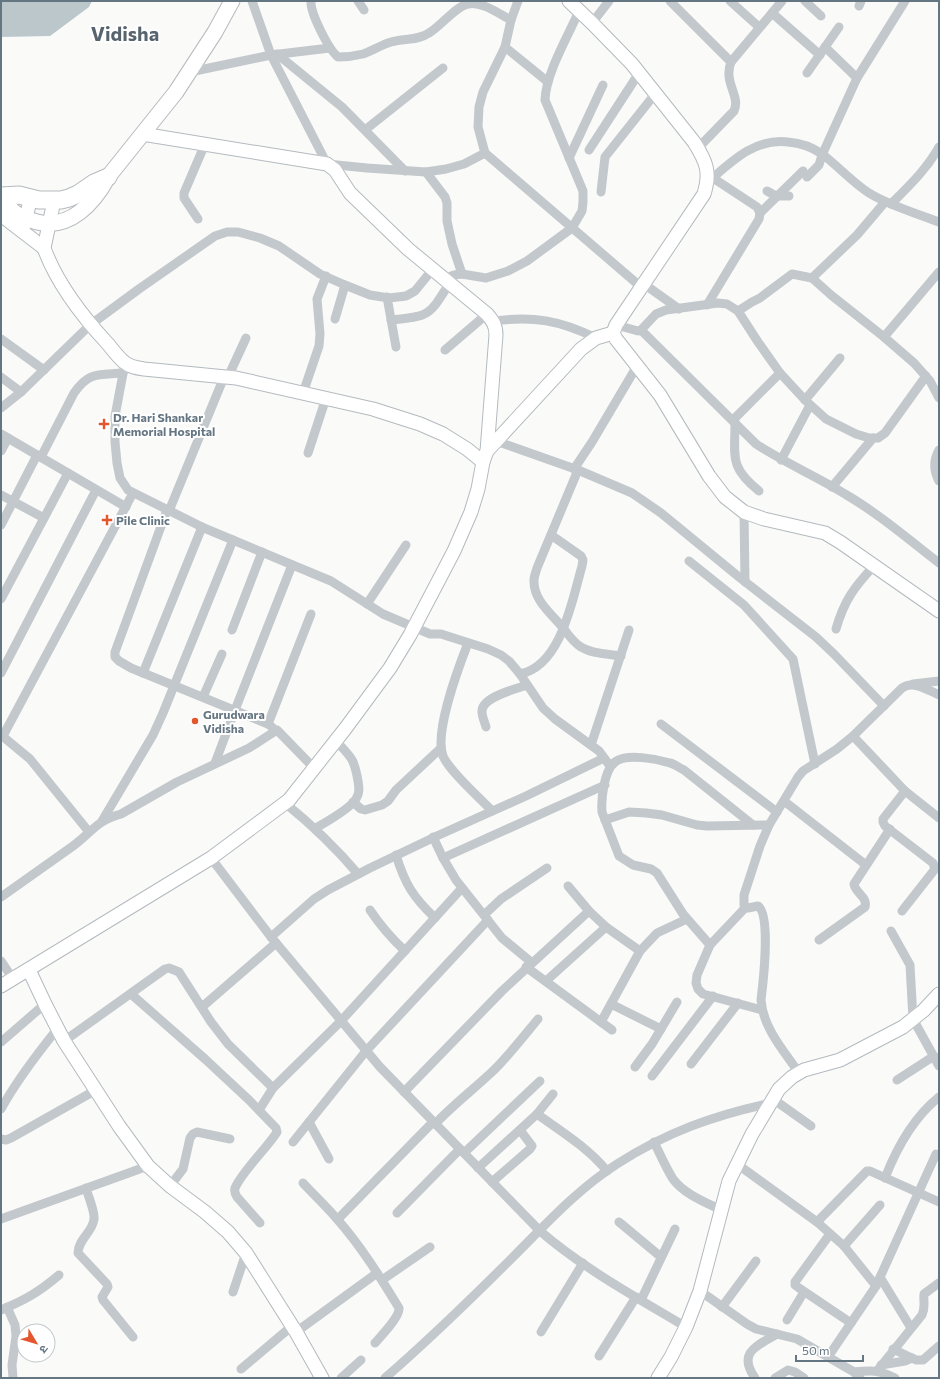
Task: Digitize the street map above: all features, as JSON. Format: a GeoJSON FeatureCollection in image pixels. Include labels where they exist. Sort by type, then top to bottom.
{"type":"FeatureCollection","features":[{"type":"Feature","properties":{"kind":"highway"},"geometry":{"type":"LineString","coordinates":[[1,197],[18,195],[54,201],[69,198],[94,183],[108,177]]}},
{"type":"Feature","properties":{"kind":"main road"},"geometry":{"type":"LineString","coordinates":[[1,197],[15,212],[24,225],[61,222],[85,208],[100,192],[108,177],[176,92],[215,32],[232,1]]}},
{"type":"Feature","properties":{"kind":"street"},"geometry":{"type":"LineString","coordinates":[[1,986],[211,858],[285,803],[336,741],[390,668],[451,558],[471,512],[478,490],[485,457],[496,328],[490,318],[408,249],[350,193],[335,170],[327,164],[274,55],[252,1]]}},
{"type":"Feature","properties":{"kind":"street"},"geometry":{"type":"LineString","coordinates":[[311,1],[311,9],[330,48],[338,57],[357,55],[391,42],[410,40],[431,33],[468,2],[490,9],[511,20]]}},
{"type":"Feature","properties":{"kind":"street"},"geometry":{"type":"LineString","coordinates":[[358,1],[364,10]]}},
{"type":"Feature","properties":{"kind":"street"},"geometry":{"type":"LineString","coordinates":[[518,1],[511,20],[505,47],[484,92],[479,107],[478,127],[485,153],[572,228],[642,285],[679,309]]}},
{"type":"Feature","properties":{"kind":"street"},"geometry":{"type":"LineString","coordinates":[[568,1],[592,23],[639,73],[656,94],[698,148],[708,170],[710,180],[757,207],[760,213]]}},
{"type":"Feature","properties":{"kind":"street"},"geometry":{"type":"LineString","coordinates":[[592,23],[609,1]]}},
{"type":"Feature","properties":{"kind":"street"},"geometry":{"type":"LineString","coordinates":[[670,1],[730,62]]}},
{"type":"Feature","properties":{"kind":"street"},"geometry":{"type":"LineString","coordinates":[[730,1],[759,27]]}},
{"type":"Feature","properties":{"kind":"street"},"geometry":{"type":"LineString","coordinates":[[698,148],[734,111],[736,106],[736,100],[728,77],[730,62],[782,1]]}},
{"type":"Feature","properties":{"kind":"street"},"geometry":{"type":"LineString","coordinates":[[805,1],[821,16]]}},
{"type":"Feature","properties":{"kind":"street"},"geometry":{"type":"LineString","coordinates":[[707,305],[759,219],[760,213],[776,196],[819,165],[819,152],[857,78],[905,1]]}},
{"type":"Feature","properties":{"kind":"street"},"geometry":{"type":"LineString","coordinates":[[391,320],[415,318],[425,315],[434,308],[446,282],[454,275],[462,274],[486,278],[508,271],[527,261],[572,228],[582,211],[583,191],[545,100],[548,82],[579,11]]}},
{"type":"Feature","properties":{"kind":"street"},"geometry":{"type":"LineString","coordinates":[[772,13],[820,55]]}},
{"type":"Feature","properties":{"kind":"street"},"geometry":{"type":"LineString","coordinates":[[807,73],[839,27]]}},
{"type":"Feature","properties":{"kind":"street"},"geometry":{"type":"LineString","coordinates":[[505,47],[548,82]]}},
{"type":"Feature","properties":{"kind":"street"},"geometry":{"type":"LineString","coordinates":[[826,47],[857,78]]}},
{"type":"Feature","properties":{"kind":"street"},"geometry":{"type":"LineString","coordinates":[[190,72],[274,55],[330,48]]}},
{"type":"Feature","properties":{"kind":"street"},"geometry":{"type":"LineString","coordinates":[[274,55],[342,108],[404,170]]}},
{"type":"Feature","properties":{"kind":"street"},"geometry":{"type":"LineString","coordinates":[[365,130],[443,68]]}},
{"type":"Feature","properties":{"kind":"street"},"geometry":{"type":"LineString","coordinates":[[589,150],[639,73]]}},
{"type":"Feature","properties":{"kind":"street"},"geometry":{"type":"LineString","coordinates":[[569,158],[604,85]]}},
{"type":"Feature","properties":{"kind":"street"},"geometry":{"type":"LineString","coordinates":[[601,192],[605,157],[656,94]]}},
{"type":"Feature","properties":{"kind":"street"},"geometry":{"type":"LineString","coordinates":[[142,134],[327,164],[426,172],[446,170],[464,164],[485,153]]}},
{"type":"Feature","properties":{"kind":"street"},"geometry":{"type":"LineString","coordinates":[[939,222],[888,203],[868,192],[819,152],[795,142],[776,140],[769,142],[754,147],[737,158],[710,180],[704,194],[642,285],[615,329],[616,339],[660,394],[709,476],[725,497],[744,512],[764,519],[824,534],[840,542],[939,611]]}},
{"type":"Feature","properties":{"kind":"street"},"geometry":{"type":"LineString","coordinates":[[198,219],[184,198],[184,193],[205,144]]}},
{"type":"Feature","properties":{"kind":"street"},"geometry":{"type":"LineString","coordinates":[[812,278],[888,203],[935,163],[939,147]]}},
{"type":"Feature","properties":{"kind":"street"},"geometry":{"type":"LineString","coordinates":[[426,172],[445,197],[447,203],[448,226],[462,274]]}},
{"type":"Feature","properties":{"kind":"street"},"geometry":{"type":"LineString","coordinates":[[767,191],[776,196],[789,196]]}},
{"type":"Feature","properties":{"kind":"street"},"geometry":{"type":"LineString","coordinates":[[24,225],[31,198]]}},
{"type":"Feature","properties":{"kind":"street"},"geometry":{"type":"LineString","coordinates":[[44,248],[54,201]]}},
{"type":"Feature","properties":{"kind":"street"},"geometry":{"type":"LineString","coordinates":[[1,215],[24,225],[44,248],[53,269],[67,292],[90,325],[124,368],[115,416],[117,462],[120,478],[128,490],[202,527],[331,581],[383,614],[430,634],[441,634],[501,655],[509,661],[520,674],[543,708],[591,745],[610,766]]}},
{"type":"Feature","properties":{"kind":"street"},"geometry":{"type":"LineString","coordinates":[[1,408],[21,392],[90,325],[215,236],[227,232],[238,232],[260,238],[279,246],[326,276],[345,286],[370,295],[387,297],[406,296],[415,291],[432,270]]}},
{"type":"Feature","properties":{"kind":"street"},"geometry":{"type":"LineString","coordinates":[[884,337],[939,272]]}},
{"type":"Feature","properties":{"kind":"street"},"geometry":{"type":"LineString","coordinates":[[738,311],[760,298],[792,274],[812,278],[884,337],[926,376],[939,398]]}},
{"type":"Feature","properties":{"kind":"street"},"geometry":{"type":"LineString","coordinates":[[303,393],[319,346],[320,329],[317,299],[326,276]]}},
{"type":"Feature","properties":{"kind":"street"},"geometry":{"type":"LineString","coordinates":[[335,318],[345,286]]}},
{"type":"Feature","properties":{"kind":"street"},"geometry":{"type":"LineString","coordinates":[[387,297],[396,347]]}},
{"type":"Feature","properties":{"kind":"street"},"geometry":{"type":"LineString","coordinates":[[485,457],[496,441],[581,349],[596,338],[615,329],[641,330],[656,314],[661,311],[718,303],[727,304],[738,311],[780,373],[807,403],[826,419],[856,434],[878,438],[885,433],[926,376]]}},
{"type":"Feature","properties":{"kind":"street"},"geometry":{"type":"LineString","coordinates":[[445,350],[490,318],[537,319],[558,323],[596,338]]}},
{"type":"Feature","properties":{"kind":"street"},"geometry":{"type":"LineString","coordinates":[[641,330],[756,444],[781,460],[832,487],[874,512],[939,563]]}},
{"type":"Feature","properties":{"kind":"street"},"geometry":{"type":"LineString","coordinates":[[246,338],[226,377],[168,511],[115,652],[115,657],[119,661],[143,673],[268,724],[277,730],[314,768]]}},
{"type":"Feature","properties":{"kind":"street"},"geometry":{"type":"LineString","coordinates":[[1,339],[44,370]]}},
{"type":"Feature","properties":{"kind":"street"},"geometry":{"type":"LineString","coordinates":[[781,460],[807,403],[840,358]]}},
{"type":"Feature","properties":{"kind":"street"},"geometry":{"type":"LineString","coordinates":[[621,656],[582,648],[572,640],[543,606],[536,592],[534,581],[537,568],[576,469],[637,366]]}},
{"type":"Feature","properties":{"kind":"street"},"geometry":{"type":"LineString","coordinates":[[1,525],[80,383],[94,375],[124,368],[226,377],[264,384],[372,409],[420,424],[443,434],[467,449],[485,457]]}},
{"type":"Feature","properties":{"kind":"street"},"geometry":{"type":"LineString","coordinates":[[759,491],[739,472],[736,464],[734,421],[780,373]]}},
{"type":"Feature","properties":{"kind":"street"},"geometry":{"type":"LineString","coordinates":[[1,377],[21,392]]}},
{"type":"Feature","properties":{"kind":"street"},"geometry":{"type":"LineString","coordinates":[[308,453],[326,398]]}},
{"type":"Feature","properties":{"kind":"street"},"geometry":{"type":"LineString","coordinates":[[1,451],[4,436],[126,507]]}},
{"type":"Feature","properties":{"kind":"street"},"geometry":{"type":"LineString","coordinates":[[832,487],[873,438]]}},
{"type":"Feature","properties":{"kind":"street"},"geometry":{"type":"LineString","coordinates":[[496,441],[576,469],[632,493],[662,513],[745,582],[816,637],[884,706]]}},
{"type":"Feature","properties":{"kind":"street"},"geometry":{"type":"LineString","coordinates":[[939,450],[935,457],[934,470],[939,480]]}},
{"type":"Feature","properties":{"kind":"street"},"geometry":{"type":"LineString","coordinates":[[1,599],[68,473]]}},
{"type":"Feature","properties":{"kind":"street"},"geometry":{"type":"LineString","coordinates":[[1,673],[96,490]]}},
{"type":"Feature","properties":{"kind":"street"},"geometry":{"type":"LineString","coordinates":[[89,832],[30,759],[2,735],[133,493]]}},
{"type":"Feature","properties":{"kind":"street"},"geometry":{"type":"LineString","coordinates":[[1,495],[44,518]]}},
{"type":"Feature","properties":{"kind":"street"},"geometry":{"type":"LineString","coordinates":[[744,512],[745,582]]}},
{"type":"Feature","properties":{"kind":"street"},"geometry":{"type":"LineString","coordinates":[[143,673],[202,527]]}},
{"type":"Feature","properties":{"kind":"street"},"geometry":{"type":"LineString","coordinates":[[520,674],[528,672],[542,661],[551,652],[559,639],[564,629],[583,560],[581,556],[550,535]]}},
{"type":"Feature","properties":{"kind":"street"},"geometry":{"type":"LineString","coordinates":[[102,821],[153,734],[163,713],[233,540]]}},
{"type":"Feature","properties":{"kind":"street"},"geometry":{"type":"LineString","coordinates":[[367,604],[406,545]]}},
{"type":"Feature","properties":{"kind":"street"},"geometry":{"type":"LineString","coordinates":[[232,630],[262,552]]}},
{"type":"Feature","properties":{"kind":"street"},"geometry":{"type":"LineString","coordinates":[[689,561],[744,605],[793,659],[814,764]]}},
{"type":"Feature","properties":{"kind":"street"},"geometry":{"type":"LineString","coordinates":[[215,763],[292,565]]}},
{"type":"Feature","properties":{"kind":"street"},"geometry":{"type":"LineString","coordinates":[[836,629],[849,596],[857,584],[874,566]]}},
{"type":"Feature","properties":{"kind":"street"},"geometry":{"type":"LineString","coordinates":[[268,724],[311,614]]}},
{"type":"Feature","properties":{"kind":"street"},"geometry":{"type":"LineString","coordinates":[[591,745],[629,630]]}},
{"type":"Feature","properties":{"kind":"street"},"geometry":{"type":"LineString","coordinates":[[468,643],[452,686],[442,734],[441,748],[450,767],[492,811]]}},
{"type":"Feature","properties":{"kind":"street"},"geometry":{"type":"LineString","coordinates":[[203,697],[222,654]]}},
{"type":"Feature","properties":{"kind":"street"},"geometry":{"type":"LineString","coordinates":[[746,908],[744,905],[744,895],[760,846],[769,825],[803,771],[837,749],[853,736],[906,684],[939,681]]}},
{"type":"Feature","properties":{"kind":"street"},"geometry":{"type":"LineString","coordinates":[[912,684],[939,695]]}},
{"type":"Feature","properties":{"kind":"street"},"geometry":{"type":"LineString","coordinates":[[486,727],[482,712],[483,706],[486,702],[494,697],[527,685]]}},
{"type":"Feature","properties":{"kind":"street"},"geometry":{"type":"LineString","coordinates":[[661,724],[777,812]]}},
{"type":"Feature","properties":{"kind":"street"},"geometry":{"type":"LineString","coordinates":[[1,897],[67,850],[102,821],[121,814],[177,782],[249,748],[277,730]]}},
{"type":"Feature","properties":{"kind":"street"},"geometry":{"type":"LineString","coordinates":[[853,736],[905,791],[939,818]]}},
{"type":"Feature","properties":{"kind":"street"},"geometry":{"type":"LineString","coordinates":[[316,828],[353,802],[357,798],[359,790],[355,764],[336,741]]}},
{"type":"Feature","properties":{"kind":"street"},"geometry":{"type":"LineString","coordinates":[[353,802],[361,809],[365,810],[382,805],[441,748]]}},
{"type":"Feature","properties":{"kind":"street"},"geometry":{"type":"LineString","coordinates":[[202,1007],[274,940],[314,899],[358,874],[433,837],[526,796],[604,758]]}},
{"type":"Feature","properties":{"kind":"street"},"geometry":{"type":"LineString","coordinates":[[710,945],[688,919],[657,873],[651,869],[634,865],[619,856],[605,820],[602,804],[606,774],[610,766],[622,758],[641,758],[671,763],[684,770],[753,825]]}},
{"type":"Feature","properties":{"kind":"street"},"geometry":{"type":"LineString","coordinates":[[443,858],[605,785]]}},
{"type":"Feature","properties":{"kind":"street"},"geometry":{"type":"LineString","coordinates":[[902,910],[935,870],[933,863],[883,822],[883,819],[905,791]]}},
{"type":"Feature","properties":{"kind":"street"},"geometry":{"type":"LineString","coordinates":[[784,801],[866,865]]}},
{"type":"Feature","properties":{"kind":"street"},"geometry":{"type":"LineString","coordinates":[[285,803],[316,828],[336,848],[358,874]]}},
{"type":"Feature","properties":{"kind":"street"},"geometry":{"type":"LineString","coordinates":[[605,820],[629,812],[662,815],[707,826],[769,825]]}},
{"type":"Feature","properties":{"kind":"street"},"geometry":{"type":"LineString","coordinates":[[819,940],[865,907],[866,903],[854,888],[854,884],[890,829]]}},
{"type":"Feature","properties":{"kind":"street"},"geometry":{"type":"LineString","coordinates":[[433,837],[443,858],[462,888],[502,938],[546,982],[612,1030]]}},
{"type":"Feature","properties":{"kind":"street"},"geometry":{"type":"LineString","coordinates":[[396,855],[410,890],[421,905],[435,918]]}},
{"type":"Feature","properties":{"kind":"street"},"geometry":{"type":"LineString","coordinates":[[211,858],[274,940],[366,1051],[540,1231],[583,1264],[686,1327]]}},
{"type":"Feature","properties":{"kind":"street"},"geometry":{"type":"LineString","coordinates":[[293,1142],[366,1051],[501,899],[547,868]]}},
{"type":"Feature","properties":{"kind":"street"},"geometry":{"type":"LineString","coordinates":[[568,886],[589,911],[606,926],[640,951]]}},
{"type":"Feature","properties":{"kind":"street"},"geometry":{"type":"LineString","coordinates":[[259,1110],[273,1088],[341,1021],[462,888]]}},
{"type":"Feature","properties":{"kind":"street"},"geometry":{"type":"LineString","coordinates":[[762,1010],[703,994],[698,989],[696,983],[710,945],[714,939],[746,908],[758,906],[762,910],[766,941],[761,1000],[762,1010],[770,1030],[799,1073]]}},
{"type":"Feature","properties":{"kind":"street"},"geometry":{"type":"LineString","coordinates":[[370,910],[380,925],[405,951]]}},
{"type":"Feature","properties":{"kind":"street"},"geometry":{"type":"LineString","coordinates":[[404,1092],[529,965],[589,911]]}},
{"type":"Feature","properties":{"kind":"street"},"geometry":{"type":"LineString","coordinates":[[601,1022],[640,951],[657,933],[688,919]]}},
{"type":"Feature","properties":{"kind":"street"},"geometry":{"type":"LineString","coordinates":[[546,982],[606,926]]}},
{"type":"Feature","properties":{"kind":"street"},"geometry":{"type":"LineString","coordinates":[[891,931],[910,965],[913,1019],[939,1066]]}},
{"type":"Feature","properties":{"kind":"street"},"geometry":{"type":"LineString","coordinates":[[1,961],[13,978]]}},
{"type":"Feature","properties":{"kind":"street"},"geometry":{"type":"LineString","coordinates":[[64,1041],[165,969],[169,968],[179,972],[228,1044],[273,1088]]}},
{"type":"Feature","properties":{"kind":"street"},"geometry":{"type":"LineString","coordinates":[[29,970],[64,1041],[148,1166],[170,1186],[228,1232],[246,1253],[294,1329],[322,1378]]}},
{"type":"Feature","properties":{"kind":"street"},"geometry":{"type":"LineString","coordinates":[[131,994],[205,1059],[273,1124],[277,1132],[243,1176],[234,1193],[260,1223]]}},
{"type":"Feature","properties":{"kind":"street"},"geometry":{"type":"LineString","coordinates":[[658,1378],[671,1358],[686,1327],[700,1291],[728,1181],[752,1134],[779,1089],[792,1077],[804,1070],[840,1060],[903,1027],[939,994]]}},
{"type":"Feature","properties":{"kind":"street"},"geometry":{"type":"LineString","coordinates":[[652,1076],[713,996]]}},
{"type":"Feature","properties":{"kind":"street"},"geometry":{"type":"LineString","coordinates":[[635,1067],[661,1029],[677,1002]]}},
{"type":"Feature","properties":{"kind":"street"},"geometry":{"type":"LineString","coordinates":[[691,1064],[738,1003]]}},
{"type":"Feature","properties":{"kind":"street"},"geometry":{"type":"LineString","coordinates":[[1,1042],[45,1004]]}},
{"type":"Feature","properties":{"kind":"street"},"geometry":{"type":"LineString","coordinates":[[611,1004],[661,1029]]}},
{"type":"Feature","properties":{"kind":"street"},"geometry":{"type":"LineString","coordinates":[[338,1219],[434,1123],[502,1062],[538,1019]]}},
{"type":"Feature","properties":{"kind":"street"},"geometry":{"type":"LineString","coordinates":[[1,1109],[32,1061],[58,1028]]}},
{"type":"Feature","properties":{"kind":"street"},"geometry":{"type":"LineString","coordinates":[[897,1080],[934,1056]]}},
{"type":"Feature","properties":{"kind":"street"},"geometry":{"type":"LineString","coordinates":[[397,1213],[540,1080]]}},
{"type":"Feature","properties":{"kind":"street"},"geometry":{"type":"LineString","coordinates":[[1,1139],[6,1140],[11,1138],[96,1090]]}},
{"type":"Feature","properties":{"kind":"street"},"geometry":{"type":"LineString","coordinates":[[478,1168],[537,1114],[553,1094]]}},
{"type":"Feature","properties":{"kind":"street"},"geometry":{"type":"LineString","coordinates":[[885,1178],[893,1156],[904,1136],[918,1118],[939,1097]]}},
{"type":"Feature","properties":{"kind":"street"},"geometry":{"type":"LineString","coordinates":[[384,1378],[447,1321],[568,1202],[607,1171],[654,1142],[674,1132],[706,1120],[772,1101],[811,1126]]}},
{"type":"Feature","properties":{"kind":"street"},"geometry":{"type":"LineString","coordinates":[[537,1114],[586,1149],[607,1171]]}},
{"type":"Feature","properties":{"kind":"street"},"geometry":{"type":"LineString","coordinates":[[309,1122],[329,1159]]}},
{"type":"Feature","properties":{"kind":"street"},"geometry":{"type":"LineString","coordinates":[[492,1182],[532,1146],[520,1130]]}},
{"type":"Feature","properties":{"kind":"street"},"geometry":{"type":"LineString","coordinates":[[170,1186],[183,1169],[190,1138],[193,1134],[197,1132],[230,1139]]}},
{"type":"Feature","properties":{"kind":"street"},"geometry":{"type":"LineString","coordinates":[[654,1142],[674,1179],[681,1187],[721,1210]]}},
{"type":"Feature","properties":{"kind":"street"},"geometry":{"type":"LineString","coordinates":[[828,1357],[878,1282],[917,1192],[936,1154]]}},
{"type":"Feature","properties":{"kind":"street"},"geometry":{"type":"LineString","coordinates":[[737,1164],[817,1222],[844,1246],[878,1282],[911,1328]]}},
{"type":"Feature","properties":{"kind":"street"},"geometry":{"type":"LineString","coordinates":[[1,1219],[148,1166]]}},
{"type":"Feature","properties":{"kind":"street"},"geometry":{"type":"LineString","coordinates":[[817,1222],[867,1171],[939,1202]]}},
{"type":"Feature","properties":{"kind":"street"},"geometry":{"type":"LineString","coordinates":[[303,1183],[338,1219],[354,1239],[399,1308],[399,1312],[375,1343]]}},
{"type":"Feature","properties":{"kind":"street"},"geometry":{"type":"LineString","coordinates":[[86,1188],[95,1217],[78,1248],[78,1253],[107,1284],[108,1287],[102,1298],[133,1337]]}},
{"type":"Feature","properties":{"kind":"street"},"geometry":{"type":"LineString","coordinates":[[844,1246],[880,1205]]}},
{"type":"Feature","properties":{"kind":"street"},"geometry":{"type":"LineString","coordinates":[[619,1222],[662,1257]]}},
{"type":"Feature","properties":{"kind":"street"},"geometry":{"type":"LineString","coordinates":[[599,1356],[639,1298],[662,1257],[675,1229]]}},
{"type":"Feature","properties":{"kind":"street"},"geometry":{"type":"LineString","coordinates":[[830,1234],[795,1282],[795,1285],[851,1323]]}},
{"type":"Feature","properties":{"kind":"street"},"geometry":{"type":"LineString","coordinates":[[241,1369],[294,1329],[430,1247]]}},
{"type":"Feature","properties":{"kind":"street"},"geometry":{"type":"LineString","coordinates":[[233,1292],[246,1253]]}},
{"type":"Feature","properties":{"kind":"street"},"geometry":{"type":"LineString","coordinates":[[722,1307],[756,1261]]}},
{"type":"Feature","properties":{"kind":"street"},"geometry":{"type":"LineString","coordinates":[[541,1332],[583,1264]]}},
{"type":"Feature","properties":{"kind":"street"},"geometry":{"type":"LineString","coordinates":[[13,1378],[12,1365],[16,1336],[14,1325],[4,1309],[22,1302],[41,1290],[59,1275]]}},
{"type":"Feature","properties":{"kind":"street"},"geometry":{"type":"LineString","coordinates":[[877,1369],[922,1315],[925,1307],[923,1299],[924,1294],[939,1284]]}},
{"type":"Feature","properties":{"kind":"street"},"geometry":{"type":"LineString","coordinates":[[700,1291],[756,1329],[797,1339],[858,1376],[912,1358]]}},
{"type":"Feature","properties":{"kind":"street"},"geometry":{"type":"LineString","coordinates":[[787,1320],[804,1292]]}},
{"type":"Feature","properties":{"kind":"street"},"geometry":{"type":"LineString","coordinates":[[755,1378],[747,1363],[749,1356],[755,1348],[777,1334]]}},
{"type":"Feature","properties":{"kind":"street"},"geometry":{"type":"LineString","coordinates":[[893,1349],[916,1360],[923,1360],[939,1346]]}},
{"type":"Feature","properties":{"kind":"street"},"geometry":{"type":"LineString","coordinates":[[341,1378],[361,1360]]}},
{"type":"Feature","properties":{"kind":"street"},"geometry":{"type":"LineString","coordinates":[[877,1369],[896,1378]]}},
{"type":"Feature","properties":{"kind":"street"},"geometry":{"type":"LineString","coordinates":[[775,1378],[788,1370],[795,1372],[804,1378]]}},
{"type":"Feature","properties":{"kind":"shaded area"},"geometry":{"type":"Polygon","coordinates":[[[1,1],[92,1],[89,7],[50,36],[1,37],[1,1]]]}},
{"type":"Feature","properties":{"kind":"place","name":"Dr. Hari Shankar Memorial Hospital"},"geometry":{"type":"Point","coordinates":[104,424]}},
{"type":"Feature","properties":{"kind":"place","name":"Pile Clinic"},"geometry":{"type":"Point","coordinates":[107,520]}},
{"type":"Feature","properties":{"kind":"place","name":"Gurudwara Vidisha"},"geometry":{"type":"Point","coordinates":[195,721]}},
{"type":"Feature","properties":{"kind":"district","name":"Vidisha"},"geometry":{"type":"Point","coordinates":[125,33]}}]}
